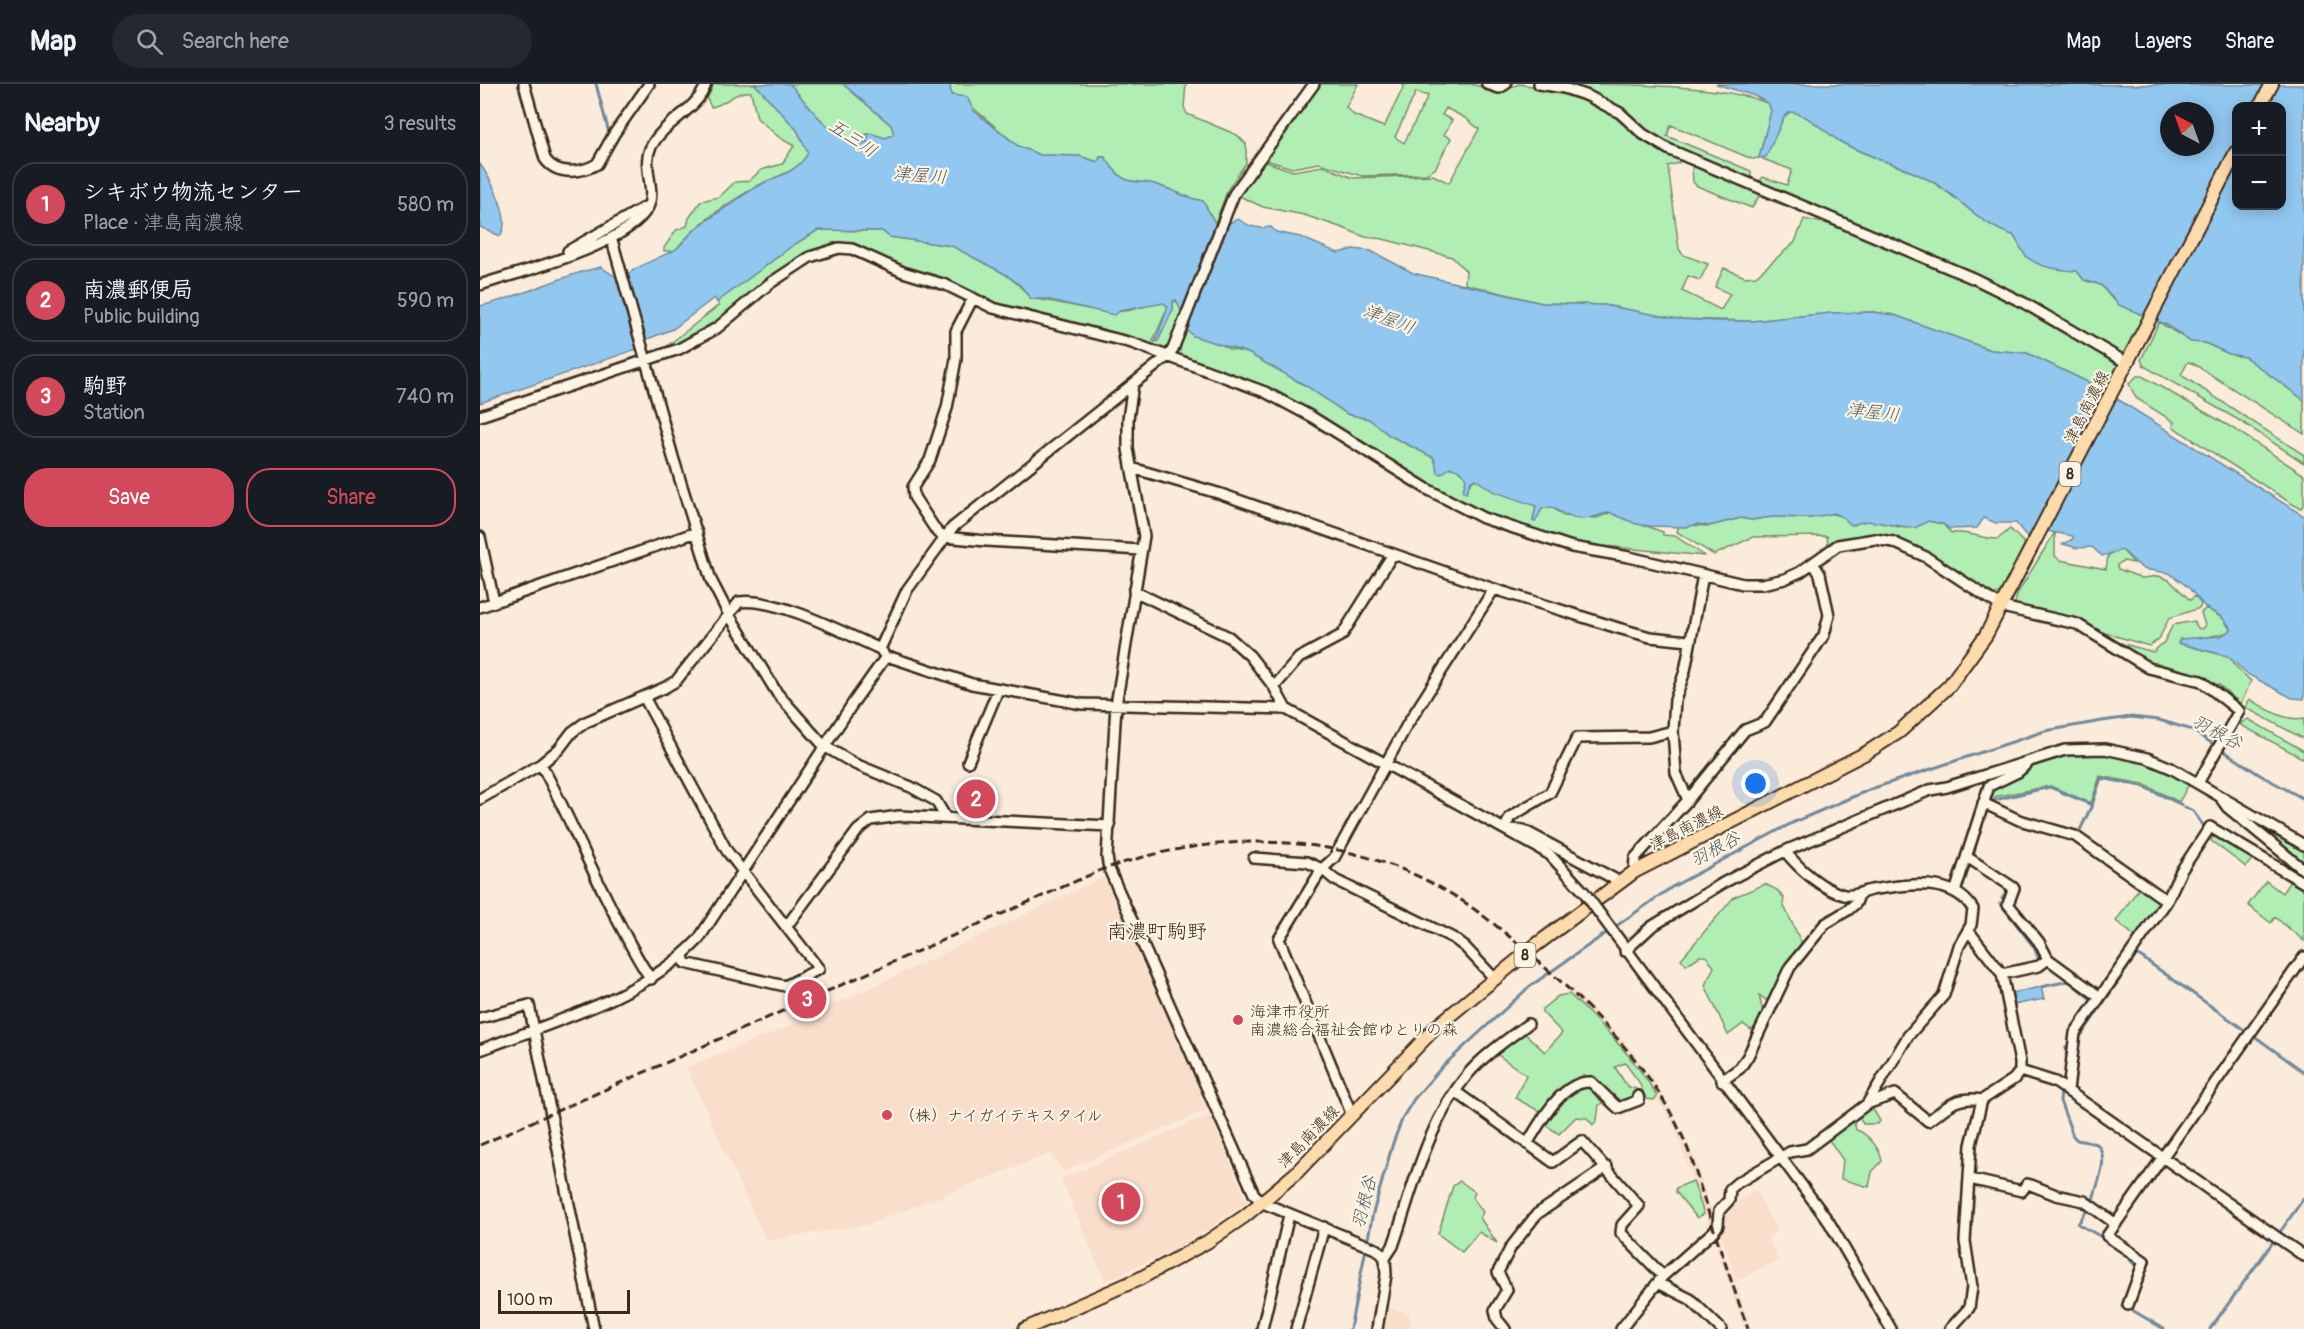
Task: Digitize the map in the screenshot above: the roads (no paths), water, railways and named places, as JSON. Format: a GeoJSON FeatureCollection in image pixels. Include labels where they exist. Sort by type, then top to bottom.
{"type":"FeatureCollection","features":[{"type":"Feature","properties":{"kind":"main road"},"geometry":{"type":"LineString","coordinates":[[2262,102],[2272,84]]}},
{"type":"Feature","properties":{"kind":"main road","name":"津島南濃線"},"geometry":{"type":"LineString","coordinates":[[1025,1329],[1139,1279],[1207,1242],[1263,1203],[1437,1026],[1634,872],[1866,753],[1899,732],[1922,713],[1968,664],[2002,607],[2234,156]]}},
{"type":"Feature","properties":{"kind":"street"},"geometry":{"type":"LineString","coordinates":[[524,84],[545,159],[554,167],[573,172],[597,164],[614,134],[649,84]]}},
{"type":"Feature","properties":{"kind":"street"},"geometry":{"type":"LineString","coordinates":[[480,285],[613,244],[644,214],[649,205],[646,168],[649,152],[661,133],[700,97],[706,84]]}},
{"type":"Feature","properties":{"kind":"street"},"geometry":{"type":"LineString","coordinates":[[880,649],[907,590],[944,537],[1170,353],[1230,204],[1246,176],[1314,84]]}},
{"type":"Feature","properties":{"kind":"street"},"geometry":{"type":"LineString","coordinates":[[1487,84],[1499,88],[1506,84]]}},
{"type":"Feature","properties":{"kind":"street"},"geometry":{"type":"LineString","coordinates":[[1539,84],[1564,88],[1588,96],[1620,113],[1642,134],[1668,149],[1975,279],[2024,303],[2127,363]]}},
{"type":"Feature","properties":{"kind":"street"},"geometry":{"type":"LineString","coordinates":[[516,273],[570,250],[649,205]]}},
{"type":"Feature","properties":{"kind":"street"},"geometry":{"type":"LineString","coordinates":[[613,244],[673,457],[711,580],[728,613],[777,693],[824,746],[855,764],[911,787],[936,801],[946,818]]}},
{"type":"Feature","properties":{"kind":"street"},"geometry":{"type":"LineString","coordinates":[[480,417],[647,361],[704,336],[795,266],[810,257],[839,248],[865,254],[903,273],[946,285],[1024,318],[1170,353],[1265,392],[1312,417],[1427,489],[1483,518],[1572,547],[1629,557],[1743,584],[1762,584],[1785,579],[1838,545],[1875,539],[1893,542],[1926,557],[2002,607],[2077,624],[2149,668],[2201,681],[2239,711],[2200,779]]}},
{"type":"Feature","properties":{"kind":"street"},"geometry":{"type":"LineString","coordinates":[[973,298],[956,331],[956,359],[947,408],[930,460],[914,487],[915,497],[937,532],[944,537],[1141,550]]}},
{"type":"Feature","properties":{"kind":"street"},"geometry":{"type":"LineString","coordinates":[[1133,384],[1128,419],[1128,449],[1144,536],[1116,705],[1107,857],[1111,875],[1254,1194],[1263,1203],[1378,1250],[1385,1258]]}},
{"type":"Feature","properties":{"kind":"street"},"geometry":{"type":"LineString","coordinates":[[1132,468],[1221,494],[1494,589],[1650,638],[1689,641]]}},
{"type":"Feature","properties":{"kind":"street"},"geometry":{"type":"LineString","coordinates":[[480,607],[697,532]]}},
{"type":"Feature","properties":{"kind":"street"},"geometry":{"type":"LineString","coordinates":[[480,540],[494,602]]}},
{"type":"Feature","properties":{"kind":"street"},"geometry":{"type":"LineString","coordinates":[[1274,687],[1299,658],[1342,635],[1393,554]]}},
{"type":"Feature","properties":{"kind":"street"},"geometry":{"type":"LineString","coordinates":[[1634,872],[1635,858],[1688,800],[1745,730],[1765,722],[1824,635],[1829,615],[1820,574],[1813,563]]}},
{"type":"Feature","properties":{"kind":"street"},"geometry":{"type":"LineString","coordinates":[[1688,800],[1676,773],[1673,731],[1675,700],[1685,671],[1703,575]]}},
{"type":"Feature","properties":{"kind":"street"},"geometry":{"type":"LineString","coordinates":[[1352,1115],[1279,939],[1322,868],[1334,858],[1342,846],[1437,675],[1494,589]]}},
{"type":"Feature","properties":{"kind":"street"},"geometry":{"type":"LineString","coordinates":[[1134,591],[1229,637],[1250,656],[1274,687],[1286,709]]}},
{"type":"Feature","properties":{"kind":"street"},"geometry":{"type":"LineString","coordinates":[[480,799],[541,764],[559,749],[572,732],[586,722],[675,681],[739,602],[749,600],[807,616],[880,649],[885,658]]}},
{"type":"Feature","properties":{"kind":"street"},"geometry":{"type":"LineString","coordinates":[[480,1050],[651,979],[683,956],[698,940],[824,746],[885,658]]}},
{"type":"Feature","properties":{"kind":"street"},"geometry":{"type":"LineString","coordinates":[[885,658],[893,658],[999,690],[1082,704],[1286,709],[1385,765],[1505,828],[1550,855],[1584,892],[1623,948],[1829,1222],[1891,1329]]}},
{"type":"Feature","properties":{"kind":"street"},"geometry":{"type":"LineString","coordinates":[[968,762],[999,690]]}},
{"type":"Feature","properties":{"kind":"street"},"geometry":{"type":"LineString","coordinates":[[644,697],[727,851],[819,969],[785,986],[685,963],[683,956]]}},
{"type":"Feature","properties":{"kind":"street"},"geometry":{"type":"LineString","coordinates":[[1505,828],[1510,817],[1550,793],[1576,738],[1649,737],[1673,731]]}},
{"type":"Feature","properties":{"kind":"street"},"geometry":{"type":"LineString","coordinates":[[1623,948],[1669,915],[1723,883],[1785,851],[1930,790],[1947,787],[2065,750],[2105,749],[2147,758],[2200,779],[2220,796],[2304,845]]}},
{"type":"Feature","properties":{"kind":"street"},"geometry":{"type":"LineString","coordinates":[[1955,892],[1989,786],[2018,772],[2031,760]]}},
{"type":"Feature","properties":{"kind":"street"},"geometry":{"type":"LineString","coordinates":[[541,764],[564,807],[602,890],[640,964],[651,979]]}},
{"type":"Feature","properties":{"kind":"street"},"geometry":{"type":"LineString","coordinates":[[2220,796],[2227,807],[2304,870]]}},
{"type":"Feature","properties":{"kind":"street"},"geometry":{"type":"LineString","coordinates":[[1983,803],[2019,820],[2075,836],[2167,901]]}},
{"type":"Feature","properties":{"kind":"street"},"geometry":{"type":"LineString","coordinates":[[786,927],[858,830],[871,820],[884,816],[1110,826]]}},
{"type":"Feature","properties":{"kind":"street"},"geometry":{"type":"LineString","coordinates":[[2068,1090],[2073,1065],[2072,1037],[2167,901],[2181,871],[2210,827],[2304,883]]}},
{"type":"Feature","properties":{"kind":"street"},"geometry":{"type":"LineString","coordinates":[[1505,828],[1523,830],[1620,882]]}},
{"type":"Feature","properties":{"kind":"street"},"geometry":{"type":"LineString","coordinates":[[1785,851],[1794,862],[1815,879],[1844,895],[1859,895],[1874,890],[1923,884],[1955,892],[1973,909],[1968,930],[1959,946],[1944,995],[1908,1036],[1867,1104]]}},
{"type":"Feature","properties":{"kind":"street"},"geometry":{"type":"LineString","coordinates":[[1968,857],[2014,888],[2008,904],[2039,942],[2048,959],[2100,998]]}},
{"type":"Feature","properties":{"kind":"street"},"geometry":{"type":"LineString","coordinates":[[1254,858],[1307,862],[1322,868],[1335,880],[1453,939],[1465,947],[1495,979]]}},
{"type":"Feature","properties":{"kind":"street"},"geometry":{"type":"LineString","coordinates":[[1722,1081],[1740,1068],[1748,1056],[1790,967],[1825,924],[1848,910],[1856,903],[1859,895]]}},
{"type":"Feature","properties":{"kind":"street"},"geometry":{"type":"LineString","coordinates":[[1950,1329],[1970,1308],[1972,1287],[1965,1241],[1971,1145],[1982,1100],[2014,1078],[2020,1071],[2015,1032],[2002,974],[1968,930]]}},
{"type":"Feature","properties":{"kind":"street"},"geometry":{"type":"LineString","coordinates":[[2128,1305],[2144,1261],[2107,1236],[2304,957]]}},
{"type":"Feature","properties":{"kind":"street"},"geometry":{"type":"LineString","coordinates":[[2002,974],[2039,966],[2048,959]]}},
{"type":"Feature","properties":{"kind":"street"},"geometry":{"type":"LineString","coordinates":[[480,1018],[529,1005],[594,1329]]}},
{"type":"Feature","properties":{"kind":"street"},"geometry":{"type":"LineString","coordinates":[[1377,1329],[1386,1275],[1385,1258],[1393,1246],[1427,1144],[1469,1073],[1528,1024]]}},
{"type":"Feature","properties":{"kind":"street"},"geometry":{"type":"LineString","coordinates":[[2020,1071],[2055,1082],[2068,1090],[2304,1257]]}},
{"type":"Feature","properties":{"kind":"street"},"geometry":{"type":"LineString","coordinates":[[1527,1144],[1554,1101],[1585,1082],[1591,1082],[1618,1108],[1639,1100],[1638,1096]]}},
{"type":"Feature","properties":{"kind":"street"},"geometry":{"type":"LineString","coordinates":[[1456,1092],[1553,1162],[1582,1141],[1639,1206],[1622,1225],[1621,1233],[1661,1280],[1690,1299],[1720,1329]]}},
{"type":"Feature","properties":{"kind":"street"},"geometry":{"type":"LineString","coordinates":[[1622,1329],[1661,1280],[1718,1225],[1719,1211],[1729,1200],[1730,1190],[1780,1157],[1790,1152],[1807,1149],[1867,1104],[1894,1094],[1928,1121],[1956,1100],[1968,1097],[1982,1100]]}},
{"type":"Feature","properties":{"kind":"street"},"geometry":{"type":"LineString","coordinates":[[1505,1329],[1497,1319],[1495,1310],[1507,1290],[1497,1272],[1511,1247],[1537,1214],[1607,1167]]}},
{"type":"Feature","properties":{"kind":"street"},"geometry":{"type":"LineString","coordinates":[[1970,1179],[2022,1191],[2027,1184],[2056,1195],[2084,1201],[2116,1224]]}},
{"type":"Feature","properties":{"kind":"street"},"geometry":{"type":"LineString","coordinates":[[1262,1329],[1289,1215]]}},
{"type":"Feature","properties":{"kind":"street"},"geometry":{"type":"LineString","coordinates":[[1296,1329],[1324,1227]]}},
{"type":"Feature","properties":{"kind":"water","name":"津屋川"},"geometry":{"type":"Polygon","coordinates":[[[755,84],[790,84],[835,133],[846,140],[857,143],[867,142],[869,133],[886,138],[894,134],[891,125],[843,84],[950,84],[951,95],[967,97],[974,111],[1018,146],[1040,155],[1079,156],[1098,162],[1100,157],[1105,157],[1127,180],[1157,185],[1203,201],[1215,223],[1222,226],[1238,219],[1253,227],[1271,227],[1276,232],[1300,237],[1338,253],[1353,249],[1371,251],[1413,273],[1542,303],[1604,305],[1677,319],[1719,321],[1752,321],[1832,313],[1873,312],[1894,315],[1991,350],[2027,353],[2098,387],[2304,516],[2304,699],[2292,698],[2249,675],[2227,656],[2178,643],[2180,639],[2221,636],[2232,629],[2222,617],[2206,608],[2188,587],[2169,573],[2143,569],[2122,550],[2102,556],[2092,547],[2077,548],[2063,544],[2073,539],[2073,536],[2042,530],[2027,537],[2016,523],[1996,523],[1984,518],[1977,528],[1950,529],[1943,524],[1928,521],[1915,528],[1867,521],[1851,525],[1834,513],[1812,518],[1772,517],[1751,520],[1741,518],[1709,526],[1698,524],[1686,527],[1636,524],[1609,512],[1592,518],[1579,519],[1567,516],[1551,507],[1542,509],[1535,522],[1533,521],[1536,506],[1493,491],[1475,479],[1471,481],[1466,493],[1463,491],[1466,479],[1462,472],[1450,467],[1442,474],[1438,473],[1434,458],[1389,435],[1369,419],[1347,414],[1308,387],[1248,353],[1193,336],[1186,329],[1187,324],[1176,300],[1173,301],[1173,309],[1158,341],[1155,342],[1168,307],[1164,303],[1120,311],[1114,315],[1046,299],[1031,299],[1020,285],[1005,274],[952,246],[890,237],[882,231],[818,230],[792,246],[717,302],[714,298],[673,329],[645,340],[640,348],[480,403],[480,306],[601,267],[613,275],[625,276],[640,266],[676,249],[703,223],[753,189],[787,173],[804,160],[808,153],[797,130],[755,84]]]}},
{"type":"Feature","properties":{"kind":"water"},"geometry":{"type":"Polygon","coordinates":[[[1716,84],[2304,85],[2304,400],[2245,357],[2229,354],[2205,343],[2191,342],[2167,325],[2119,305],[2101,285],[2084,280],[2077,271],[2050,268],[2031,260],[2024,254],[2013,235],[1981,219],[1933,182],[1852,148],[1797,113],[1790,112],[1784,117],[1766,157],[1759,158],[1771,111],[1769,104],[1755,96],[1716,84]]]}},
{"type":"Feature","properties":{"kind":"water"},"geometry":{"type":"Polygon","coordinates":[[[480,164],[495,189],[502,210],[504,220],[500,236],[480,227],[480,164]]]}},
{"type":"Feature","properties":{"kind":"water"},"geometry":{"type":"Polygon","coordinates":[[[2041,987],[2044,999],[2013,1005],[2011,993],[2041,987]]]}},
{"type":"Feature","properties":{"kind":"waterway"},"geometry":{"type":"LineString","coordinates":[[596,84],[609,133]]}},
{"type":"Feature","properties":{"kind":"waterway","name":"羽根谷"},"geometry":{"type":"LineString","coordinates":[[1350,1329],[1373,1213],[1393,1143],[1403,1117],[1414,1099],[1442,1067],[1529,987],[1672,887],[1792,823],[1871,789],[2045,731],[2102,721],[2131,717],[2159,720],[2192,730],[2260,775],[2304,799]]}},
{"type":"Feature","properties":{"kind":"waterway"},"geometry":{"type":"LineString","coordinates":[[1990,801],[2050,787],[2092,805],[2101,778],[2142,786],[2182,805]]}},
{"type":"Feature","properties":{"kind":"waterway"},"geometry":{"type":"LineString","coordinates":[[2080,830],[2092,805]]}},
{"type":"Feature","properties":{"kind":"waterway"},"geometry":{"type":"LineString","coordinates":[[2185,807],[2193,811],[2205,828]]}},
{"type":"Feature","properties":{"kind":"waterway"},"geometry":{"type":"LineString","coordinates":[[1974,854],[1979,829]]}},
{"type":"Feature","properties":{"kind":"waterway"},"geometry":{"type":"LineString","coordinates":[[1972,864],[1973,867],[2008,889],[2002,898]]}},
{"type":"Feature","properties":{"kind":"waterway"},"geometry":{"type":"LineString","coordinates":[[2000,903],[2034,947],[2039,960]]}},
{"type":"Feature","properties":{"kind":"waterway"},"geometry":{"type":"LineString","coordinates":[[2078,1040],[2137,954],[2246,1031]]}},
{"type":"Feature","properties":{"kind":"waterway"},"geometry":{"type":"LineString","coordinates":[[2041,987],[2069,981],[2092,1000]]}},
{"type":"Feature","properties":{"kind":"waterway"},"geometry":{"type":"LineString","coordinates":[[2257,1038],[2304,1072]]}},
{"type":"Feature","properties":{"kind":"waterway"},"geometry":{"type":"LineString","coordinates":[[2066,1047],[2067,1066]]}},
{"type":"Feature","properties":{"kind":"waterway"},"geometry":{"type":"LineString","coordinates":[[2061,1093],[2060,1101],[2073,1136],[2077,1140],[2097,1144],[2101,1150],[2103,1163],[2093,1200]]}},
{"type":"Feature","properties":{"kind":"waterway"},"geometry":{"type":"LineString","coordinates":[[2280,1232],[2304,1198]]}},
{"type":"Feature","properties":{"kind":"waterway"},"geometry":{"type":"LineString","coordinates":[[2089,1207],[2078,1224],[2107,1240]]}},
{"type":"Feature","properties":{"kind":"waterway"},"geometry":{"type":"LineString","coordinates":[[2210,1329],[2273,1242]]}},
{"type":"Feature","properties":{"kind":"waterway"},"geometry":{"type":"LineString","coordinates":[[2132,1256],[2130,1260],[2138,1268]]}},
{"type":"Feature","properties":{"kind":"waterway"},"geometry":{"type":"LineString","coordinates":[[2127,1307],[2164,1329]]}},
{"type":"Feature","properties":{"kind":"railway"},"geometry":{"type":"LineString","coordinates":[[480,1145],[1101,870],[1147,856],[1194,847],[1241,842],[1288,843],[1335,849],[1381,861],[1425,880],[1467,904],[1503,931],[1558,979],[1625,1048],[1654,1086],[1683,1137],[1748,1329]]}},
{"type":"Feature","properties":{"kind":"place","name":"南濃郵便局"},"geometry":{"type":"Point","coordinates":[976,799]}},
{"type":"Feature","properties":{"kind":"place","name":"駒野"},"geometry":{"type":"Point","coordinates":[807,999]}},
{"type":"Feature","properties":{"kind":"place","name":"海津市役所 南濃総合福祉会館ゆとりの森"},"geometry":{"type":"Point","coordinates":[1238,1020]}},
{"type":"Feature","properties":{"kind":"place","name":"（株）ナイガイテキスタイル"},"geometry":{"type":"Point","coordinates":[887,1115]}},
{"type":"Feature","properties":{"kind":"place","name":"シキボウ物流センター"},"geometry":{"type":"Point","coordinates":[1121,1202]}},
{"type":"Feature","properties":{"kind":"district","name":"南濃町駒野"},"geometry":{"type":"Point","coordinates":[1157,931]}},
{"type":"Feature","properties":{"kind":"water label","name":"五三川"},"geometry":{"type":"Point","coordinates":[853,138]}}]}
